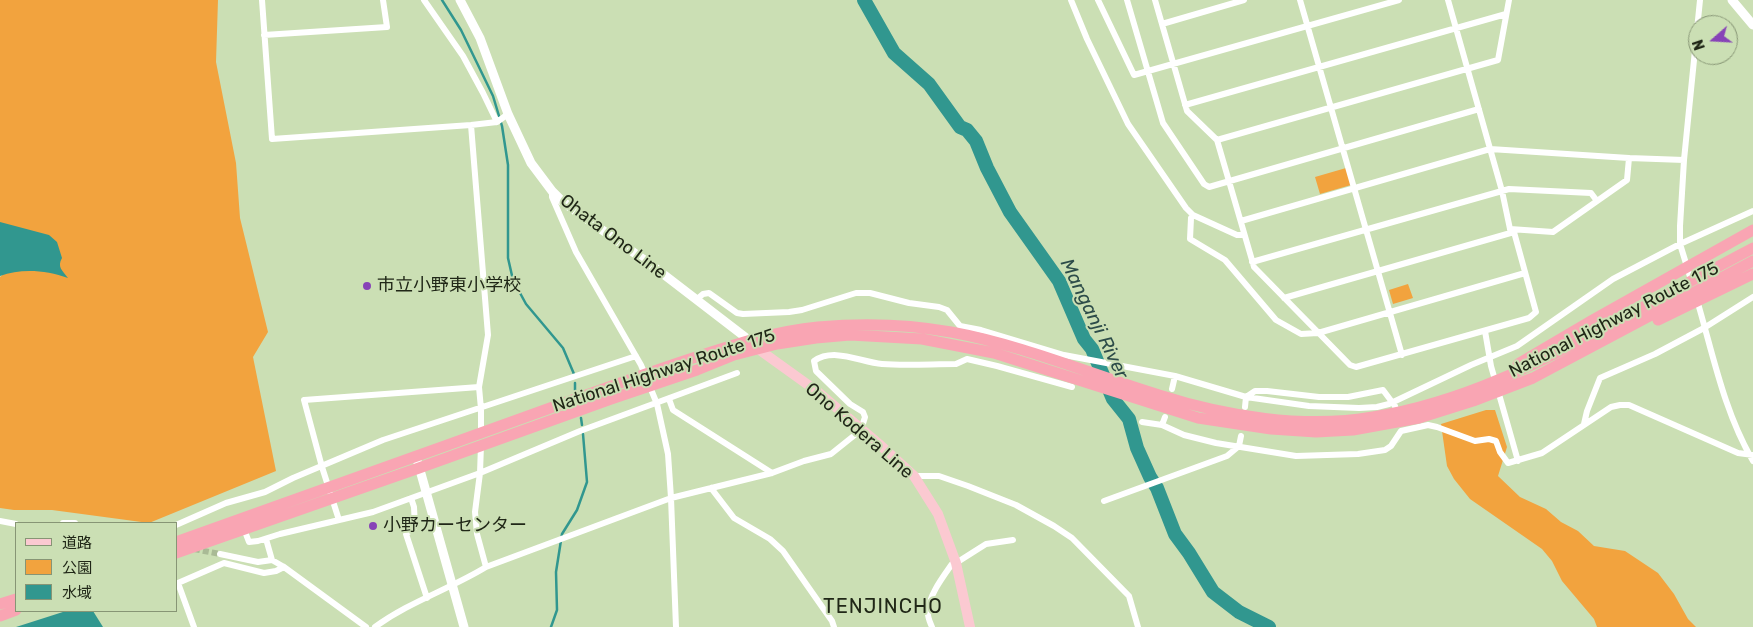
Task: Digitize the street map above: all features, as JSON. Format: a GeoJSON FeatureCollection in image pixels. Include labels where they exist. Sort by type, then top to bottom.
{"type":"FeatureCollection","features":[{"type":"Feature","properties":{"kind":"highway"},"geometry":{"type":"LineString","coordinates":[[1485,386],[1522,361],[1590,321],[1753,230]]}},
{"type":"Feature","properties":{"kind":"highway","name":"National Highway Route 175"},"geometry":{"type":"LineString","coordinates":[[1472,396],[1485,386],[1563,350],[1753,248]]}},
{"type":"Feature","properties":{"kind":"highway","name":"National Highway Route 175"},"geometry":{"type":"LineString","coordinates":[[178,541],[615,385],[815,327],[888,324],[1038,355],[1195,406],[1273,419],[1350,420],[1419,418],[1472,396],[1510,388],[1533,378],[1753,261]]}},
{"type":"Feature","properties":{"kind":"highway"},"geometry":{"type":"LineString","coordinates":[[1510,388],[1541,380],[1753,274]]}},
{"type":"Feature","properties":{"kind":"highway","name":"National Highway Route 175"},"geometry":{"type":"LineString","coordinates":[[952,338],[1198,418],[1316,432],[1353,430],[1394,418]]}},
{"type":"Feature","properties":{"kind":"highway","name":"National Highway Route 175"},"geometry":{"type":"LineString","coordinates":[[178,551],[419,468],[753,344]]}},
{"type":"Feature","properties":{"kind":"highway"},"geometry":{"type":"LineString","coordinates":[[0,604],[15,598]]}},
{"type":"Feature","properties":{"kind":"highway"},"geometry":{"type":"LineString","coordinates":[[0,616],[15,610]]}},
{"type":"Feature","properties":{"kind":"main road","name":"Ohata Ono Line"},"geometry":{"type":"LineString","coordinates":[[460,0],[480,38],[508,114],[531,163],[552,191],[563,202],[753,344]]}},
{"type":"Feature","properties":{"kind":"main road"},"geometry":{"type":"LineString","coordinates":[[1732,0],[1753,25]]}},
{"type":"Feature","properties":{"kind":"main road","name":"Ono Kodera Line"},"geometry":{"type":"LineString","coordinates":[[753,344],[818,392],[914,476],[938,514],[956,563],[970,627]]}},
{"type":"Feature","properties":{"kind":"main road"},"geometry":{"type":"LineString","coordinates":[[415,456],[464,627]]}},
{"type":"Feature","properties":{"kind":"street"},"geometry":{"type":"LineString","coordinates":[[262,0],[272,139],[471,125],[496,122],[508,114]]}},
{"type":"Feature","properties":{"kind":"street"},"geometry":{"type":"LineString","coordinates":[[264,35],[387,28],[383,0]]}},
{"type":"Feature","properties":{"kind":"street"},"geometry":{"type":"LineString","coordinates":[[424,0],[463,56],[484,92],[496,122]]}},
{"type":"Feature","properties":{"kind":"street"},"geometry":{"type":"LineString","coordinates":[[1071,0],[1087,39],[1128,124],[1186,208],[1192,215],[1237,235],[1244,234]]}},
{"type":"Feature","properties":{"kind":"street"},"geometry":{"type":"LineString","coordinates":[[1098,0],[1134,75],[1399,0]]}},
{"type":"Feature","properties":{"kind":"street"},"geometry":{"type":"LineString","coordinates":[[1127,0],[1163,124],[1204,184],[1209,187],[1479,109]]}},
{"type":"Feature","properties":{"kind":"street"},"geometry":{"type":"LineString","coordinates":[[1155,0],[1186,111],[1217,140],[1254,267],[1350,365],[1356,367],[1529,318],[1536,312],[1448,0]]}},
{"type":"Feature","properties":{"kind":"street"},"geometry":{"type":"LineString","coordinates":[[1162,24],[1244,0]]}},
{"type":"Feature","properties":{"kind":"street"},"geometry":{"type":"LineString","coordinates":[[1300,0],[1402,354]]}},
{"type":"Feature","properties":{"kind":"street"},"geometry":{"type":"LineString","coordinates":[[1217,140],[1498,60],[1509,0]]}},
{"type":"Feature","properties":{"kind":"street"},"geometry":{"type":"LineString","coordinates":[[1700,0],[1684,160],[1680,244],[1736,428],[1752,457]]}},
{"type":"Feature","properties":{"kind":"street"},"geometry":{"type":"LineString","coordinates":[[1185,105],[1506,14]]}},
{"type":"Feature","properties":{"kind":"street"},"geometry":{"type":"LineString","coordinates":[[471,125],[488,335],[479,387],[481,409],[480,473],[475,512],[476,534],[486,567]]}},
{"type":"Feature","properties":{"kind":"street"},"geometry":{"type":"LineString","coordinates":[[1240,221],[1490,149],[1684,160]]}},
{"type":"Feature","properties":{"kind":"street"},"geometry":{"type":"LineString","coordinates":[[1284,298],[1512,231],[1553,232],[1627,180],[1629,158]]}},
{"type":"Feature","properties":{"kind":"street"},"geometry":{"type":"LineString","coordinates":[[1252,262],[1509,189],[1591,193],[1597,200]]}},
{"type":"Feature","properties":{"kind":"street"},"geometry":{"type":"LineString","coordinates":[[552,191],[552,197],[576,252],[641,365],[655,401],[668,454],[676,627]]}},
{"type":"Feature","properties":{"kind":"street"},"geometry":{"type":"LineString","coordinates":[[1394,418],[1470,365],[1516,346],[1612,279],[1680,244],[1753,211]]}},
{"type":"Feature","properties":{"kind":"street"},"geometry":{"type":"LineString","coordinates":[[1192,215],[1190,240],[1225,260],[1276,320],[1301,334],[1318,333],[1525,274]]}},
{"type":"Feature","properties":{"kind":"street"},"geometry":{"type":"LineString","coordinates":[[696,300],[703,294],[709,293],[737,312],[743,314],[769,314],[802,310],[856,293],[870,293],[909,303],[939,307],[947,310],[960,326],[981,330],[1064,355],[1175,376],[1246,397],[1309,406],[1377,407],[1394,418],[1438,427],[1474,441],[1489,439],[1496,441],[1500,452],[1508,463],[1542,453],[1611,407],[1620,405],[1629,405],[1738,453],[1752,457]]}},
{"type":"Feature","properties":{"kind":"street"},"geometry":{"type":"LineString","coordinates":[[1584,424],[1600,378],[1655,354],[1704,328],[1753,297]]}},
{"type":"Feature","properties":{"kind":"street"},"geometry":{"type":"LineString","coordinates":[[1485,331],[1491,366],[1518,461]]}},
{"type":"Feature","properties":{"kind":"street"},"geometry":{"type":"LineString","coordinates":[[375,627],[388,618],[466,580],[486,567],[671,498],[772,474],[804,461],[832,454],[861,430],[865,421],[862,412],[850,404],[816,371],[814,361],[817,359],[826,356],[842,355],[881,364],[956,364],[967,359],[1072,388]]}},
{"type":"Feature","properties":{"kind":"street"},"geometry":{"type":"LineString","coordinates":[[178,524],[226,503],[264,492],[293,478],[323,470],[384,440],[636,356]]}},
{"type":"Feature","properties":{"kind":"street"},"geometry":{"type":"LineString","coordinates":[[244,529],[249,542],[373,512],[480,473],[655,401],[669,399],[737,373]]}},
{"type":"Feature","properties":{"kind":"street"},"geometry":{"type":"LineString","coordinates":[[1172,390],[1175,376]]}},
{"type":"Feature","properties":{"kind":"street"},"geometry":{"type":"LineString","coordinates":[[339,520],[304,400],[479,387]]}},
{"type":"Feature","properties":{"kind":"street"},"geometry":{"type":"LineString","coordinates":[[1142,422],[1162,425],[1184,435],[1216,443],[1296,456],[1358,454],[1384,450],[1391,446],[1395,406],[1383,390],[1348,397],[1318,397],[1255,391],[1246,397]]}},
{"type":"Feature","properties":{"kind":"street"},"geometry":{"type":"LineString","coordinates":[[1245,407],[1246,397]]}},
{"type":"Feature","properties":{"kind":"street"},"geometry":{"type":"LineString","coordinates":[[669,399],[673,410],[772,474]]}},
{"type":"Feature","properties":{"kind":"street"},"geometry":{"type":"LineString","coordinates":[[1162,425],[1164,417]]}},
{"type":"Feature","properties":{"kind":"street"},"geometry":{"type":"LineString","coordinates":[[1104,501],[1227,456],[1239,446],[1241,436]]}},
{"type":"Feature","properties":{"kind":"street"},"geometry":{"type":"LineString","coordinates":[[914,476],[939,476],[968,486],[1016,505],[1054,526],[1078,544],[1129,596],[1138,627]]}},
{"type":"Feature","properties":{"kind":"street"},"geometry":{"type":"LineString","coordinates":[[711,488],[734,518],[770,539],[783,551],[832,621],[834,627]]}},
{"type":"Feature","properties":{"kind":"street"},"geometry":{"type":"LineString","coordinates":[[414,497],[415,527],[406,534],[427,598]]}},
{"type":"Feature","properties":{"kind":"street"},"geometry":{"type":"LineString","coordinates":[[0,521],[15,524]]}},
{"type":"Feature","properties":{"kind":"street"},"geometry":{"type":"LineString","coordinates":[[266,539],[272,560]]}},
{"type":"Feature","properties":{"kind":"street"},"geometry":{"type":"LineString","coordinates":[[932,627],[928,617],[928,610],[932,598],[952,564],[986,544],[1013,540]]}},
{"type":"Feature","properties":{"kind":"street"},"geometry":{"type":"LineString","coordinates":[[220,554],[258,562],[272,560],[366,627]]}},
{"type":"Feature","properties":{"kind":"street"},"geometry":{"type":"LineString","coordinates":[[194,627],[178,583],[224,563],[264,573],[276,571],[284,567]]}},
{"type":"Feature","properties":{"kind":"green space"},"geometry":{"type":"Polygon","coordinates":[[[0,0],[218,0],[216,62],[236,163],[240,218],[268,332],[253,357],[276,471],[151,522],[52,510],[0,508],[0,277],[10,268],[0,225],[0,0]]]}},
{"type":"Feature","properties":{"kind":"green space"},"geometry":{"type":"Polygon","coordinates":[[[1346,168],[1351,185],[1320,194],[1315,177],[1346,168]]]}},
{"type":"Feature","properties":{"kind":"green space"},"geometry":{"type":"Polygon","coordinates":[[[1408,284],[1413,298],[1393,304],[1389,290],[1408,284]]]}},
{"type":"Feature","properties":{"kind":"green space"},"geometry":{"type":"Polygon","coordinates":[[[1486,410],[1495,410],[1507,447],[1498,476],[1520,497],[1546,509],[1561,522],[1578,531],[1594,546],[1625,551],[1658,573],[1674,594],[1688,619],[1696,627],[1597,627],[1594,619],[1562,581],[1552,561],[1542,549],[1470,499],[1454,479],[1447,466],[1441,424],[1486,410]]]}},
{"type":"Feature","properties":{"kind":"water"},"geometry":{"type":"Polygon","coordinates":[[[0,222],[49,235],[57,242],[62,258],[60,266],[68,278],[34,271],[8,273],[0,276],[0,222]]]}},
{"type":"Feature","properties":{"kind":"water"},"geometry":{"type":"Polygon","coordinates":[[[63,612],[94,612],[103,627],[16,627],[63,612]]]}},
{"type":"Feature","properties":{"kind":"waterway"},"geometry":{"type":"LineString","coordinates":[[442,0],[461,30],[493,96],[502,126],[508,165],[508,258],[513,280],[526,304],[563,348],[574,374]]}},
{"type":"Feature","properties":{"kind":"waterway","name":"Manganji River"},"geometry":{"type":"LineString","coordinates":[[864,0],[894,53],[929,84],[960,127],[967,130],[976,141],[987,168],[1010,212],[1059,281],[1084,339],[1092,349],[1113,399],[1129,419],[1137,448],[1157,488],[1175,534],[1213,592],[1239,612],[1269,627]]}},
{"type":"Feature","properties":{"kind":"waterway"},"geometry":{"type":"LineString","coordinates":[[575,383],[575,390]]}},
{"type":"Feature","properties":{"kind":"waterway"},"geometry":{"type":"LineString","coordinates":[[581,418],[582,425]]}},
{"type":"Feature","properties":{"kind":"waterway"},"geometry":{"type":"LineString","coordinates":[[551,627],[557,610],[556,572],[562,534],[577,510],[587,482],[583,434]]}},
{"type":"Feature","properties":{"kind":"tunnel"},"geometry":{"type":"LineString","coordinates":[[194,549],[220,554]]}},
{"type":"Feature","properties":{"kind":"place","name":"市立小野東小学校"},"geometry":{"type":"Point","coordinates":[367,286]}},
{"type":"Feature","properties":{"kind":"place","name":"小野カーセンター"},"geometry":{"type":"Point","coordinates":[373,526]}},
{"type":"Feature","properties":{"kind":"district","name":"TENJINCHO"},"geometry":{"type":"Point","coordinates":[883,607]}}]}
